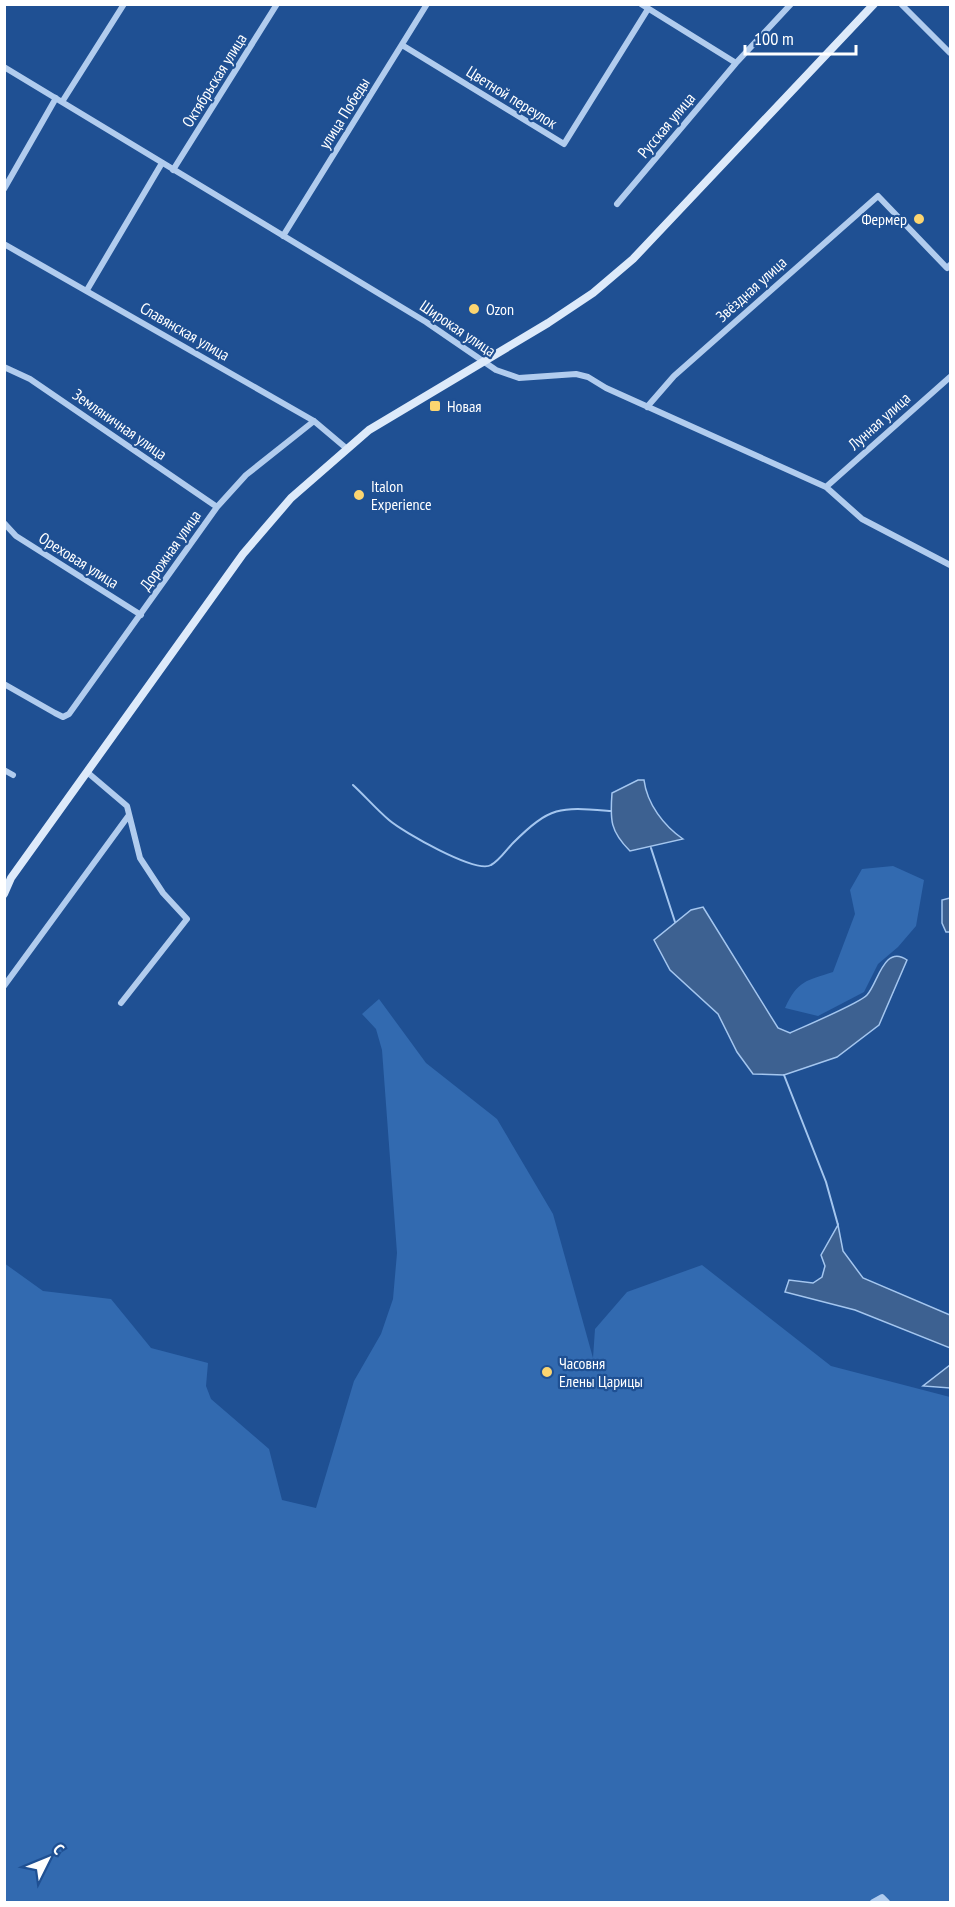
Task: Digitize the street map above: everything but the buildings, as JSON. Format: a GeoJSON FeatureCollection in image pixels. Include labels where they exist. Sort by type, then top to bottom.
{"type":"FeatureCollection","features":[{"type":"Feature","properties":{"kind":"main road"},"geometry":{"type":"LineString","coordinates":[[4,894],[8,881],[243,554],[291,498],[346,448],[393,415],[483,363],[593,293],[633,259],[874,4]]}},
{"type":"Feature","properties":{"kind":"street"},"geometry":{"type":"LineString","coordinates":[[62,102],[124,4]]}},
{"type":"Feature","properties":{"kind":"street","name":"Октябрьская улица"},"geometry":{"type":"LineString","coordinates":[[173,170],[277,4]]}},
{"type":"Feature","properties":{"kind":"street","name":"улица Победы"},"geometry":{"type":"LineString","coordinates":[[283,236],[427,4]]}},
{"type":"Feature","properties":{"kind":"street"},"geometry":{"type":"LineString","coordinates":[[641,4],[736,63]]}},
{"type":"Feature","properties":{"kind":"street","name":"Русская улица"},"geometry":{"type":"LineString","coordinates":[[617,204],[736,63],[790,4]]}},
{"type":"Feature","properties":{"kind":"street"},"geometry":{"type":"LineString","coordinates":[[901,4],[951,53]]}},
{"type":"Feature","properties":{"kind":"street","name":"Цветной переулок"},"geometry":{"type":"LineString","coordinates":[[402,45],[564,144],[648,9]]}},
{"type":"Feature","properties":{"kind":"street","name":"Широкая улица"},"geometry":{"type":"LineString","coordinates":[[4,67],[426,322],[483,363],[519,378],[576,374],[826,488],[862,519],[951,565]]}},
{"type":"Feature","properties":{"kind":"street"},"geometry":{"type":"LineString","coordinates":[[4,189],[56,98]]}},
{"type":"Feature","properties":{"kind":"street"},"geometry":{"type":"LineString","coordinates":[[87,290],[162,163]]}},
{"type":"Feature","properties":{"kind":"street","name":"Звёздная улица"},"geometry":{"type":"LineString","coordinates":[[647,407],[674,376],[878,196],[949,266]]}},
{"type":"Feature","properties":{"kind":"street","name":"Славянская улица"},"geometry":{"type":"LineString","coordinates":[[4,244],[314,421],[346,448]]}},
{"type":"Feature","properties":{"kind":"street"},"geometry":{"type":"LineString","coordinates":[[949,266],[951,276]]}},
{"type":"Feature","properties":{"kind":"street","name":"Земляничная улица"},"geometry":{"type":"LineString","coordinates":[[4,367],[50,392],[217,507]]}},
{"type":"Feature","properties":{"kind":"street","name":"Лунная улица"},"geometry":{"type":"LineString","coordinates":[[826,488],[951,377]]}},
{"type":"Feature","properties":{"kind":"street","name":"Дорожная улица"},"geometry":{"type":"LineString","coordinates":[[4,684],[63,717],[69,714],[217,507],[246,475],[314,421]]}},
{"type":"Feature","properties":{"kind":"street","name":"Ореховая улица"},"geometry":{"type":"LineString","coordinates":[[4,524],[16,536],[141,615]]}},
{"type":"Feature","properties":{"kind":"street"},"geometry":{"type":"LineString","coordinates":[[4,770],[13,775]]}},
{"type":"Feature","properties":{"kind":"street"},"geometry":{"type":"LineString","coordinates":[[87,772],[127,806],[140,858],[163,893],[187,919],[121,1003]]}},
{"type":"Feature","properties":{"kind":"street"},"geometry":{"type":"LineString","coordinates":[[4,986],[129,815]]}},
{"type":"Feature","properties":{"kind":"street"},"geometry":{"type":"LineString","coordinates":[[873,1902],[882,1897],[887,1902]]}},
{"type":"Feature","properties":{"kind":"shaded area"},"geometry":{"type":"Polygon","coordinates":[[[638,780],[644,780],[649,798],[658,814],[669,828],[683,839],[630,851],[623,844],[613,825],[612,793],[638,780]]]}},
{"type":"Feature","properties":{"kind":"shaded area"},"geometry":{"type":"Polygon","coordinates":[[[893,866],[924,880],[916,926],[898,947],[878,964],[864,992],[818,1016],[785,1008],[794,992],[804,983],[833,972],[855,914],[850,890],[862,869],[893,866]]]}},
{"type":"Feature","properties":{"kind":"shaded area"},"geometry":{"type":"Polygon","coordinates":[[[950,898],[950,932],[946,932],[942,923],[942,900],[950,898]]]}},
{"type":"Feature","properties":{"kind":"shaded area"},"geometry":{"type":"Polygon","coordinates":[[[703,907],[778,1028],[790,1033],[862,999],[871,989],[882,967],[893,957],[899,956],[907,960],[879,1025],[837,1057],[784,1075],[753,1074],[737,1052],[718,1014],[670,970],[654,940],[691,910],[703,907]]]}},
{"type":"Feature","properties":{"kind":"shaded area"},"geometry":{"type":"Polygon","coordinates":[[[379,999],[426,1063],[497,1119],[553,1214],[593,1358],[595,1329],[627,1292],[702,1265],[831,1366],[950,1397],[950,1902],[5,1902],[4,1263],[43,1291],[111,1299],[151,1348],[208,1363],[206,1386],[211,1399],[269,1449],[282,1500],[316,1508],[354,1381],[381,1334],[393,1299],[397,1253],[382,1050],[376,1029],[362,1014],[379,999]]]}},
{"type":"Feature","properties":{"kind":"shaded area"},"geometry":{"type":"Polygon","coordinates":[[[838,1225],[843,1251],[863,1278],[950,1315],[950,1348],[855,1310],[785,1292],[789,1280],[813,1283],[822,1277],[825,1266],[821,1255],[838,1225]]]}},
{"type":"Feature","properties":{"kind":"shaded area"},"geometry":{"type":"Polygon","coordinates":[[[950,1365],[950,1388],[923,1386],[950,1365]]]}},
{"type":"Feature","properties":{"kind":"waterway"},"geometry":{"type":"LineString","coordinates":[[353,785],[389,820],[409,833],[456,858],[483,866],[494,863],[537,821],[548,815],[568,809],[611,811]]}},
{"type":"Feature","properties":{"kind":"waterway"},"geometry":{"type":"LineString","coordinates":[[651,848],[675,922]]}},
{"type":"Feature","properties":{"kind":"waterway"},"geometry":{"type":"LineString","coordinates":[[784,1075],[826,1182],[838,1225]]}},
{"type":"Feature","properties":{"kind":"place","name":"Фермер"},"geometry":{"type":"Point","coordinates":[919,219]}},
{"type":"Feature","properties":{"kind":"place","name":"Ozon"},"geometry":{"type":"Point","coordinates":[474,309]}},
{"type":"Feature","properties":{"kind":"place","name":"Новая"},"geometry":{"type":"Point","coordinates":[435,406]}},
{"type":"Feature","properties":{"kind":"place","name":"Italon Experience"},"geometry":{"type":"Point","coordinates":[359,495]}},
{"type":"Feature","properties":{"kind":"place","name":"Часовня Елены Царицы"},"geometry":{"type":"Point","coordinates":[547,1372]}}]}
